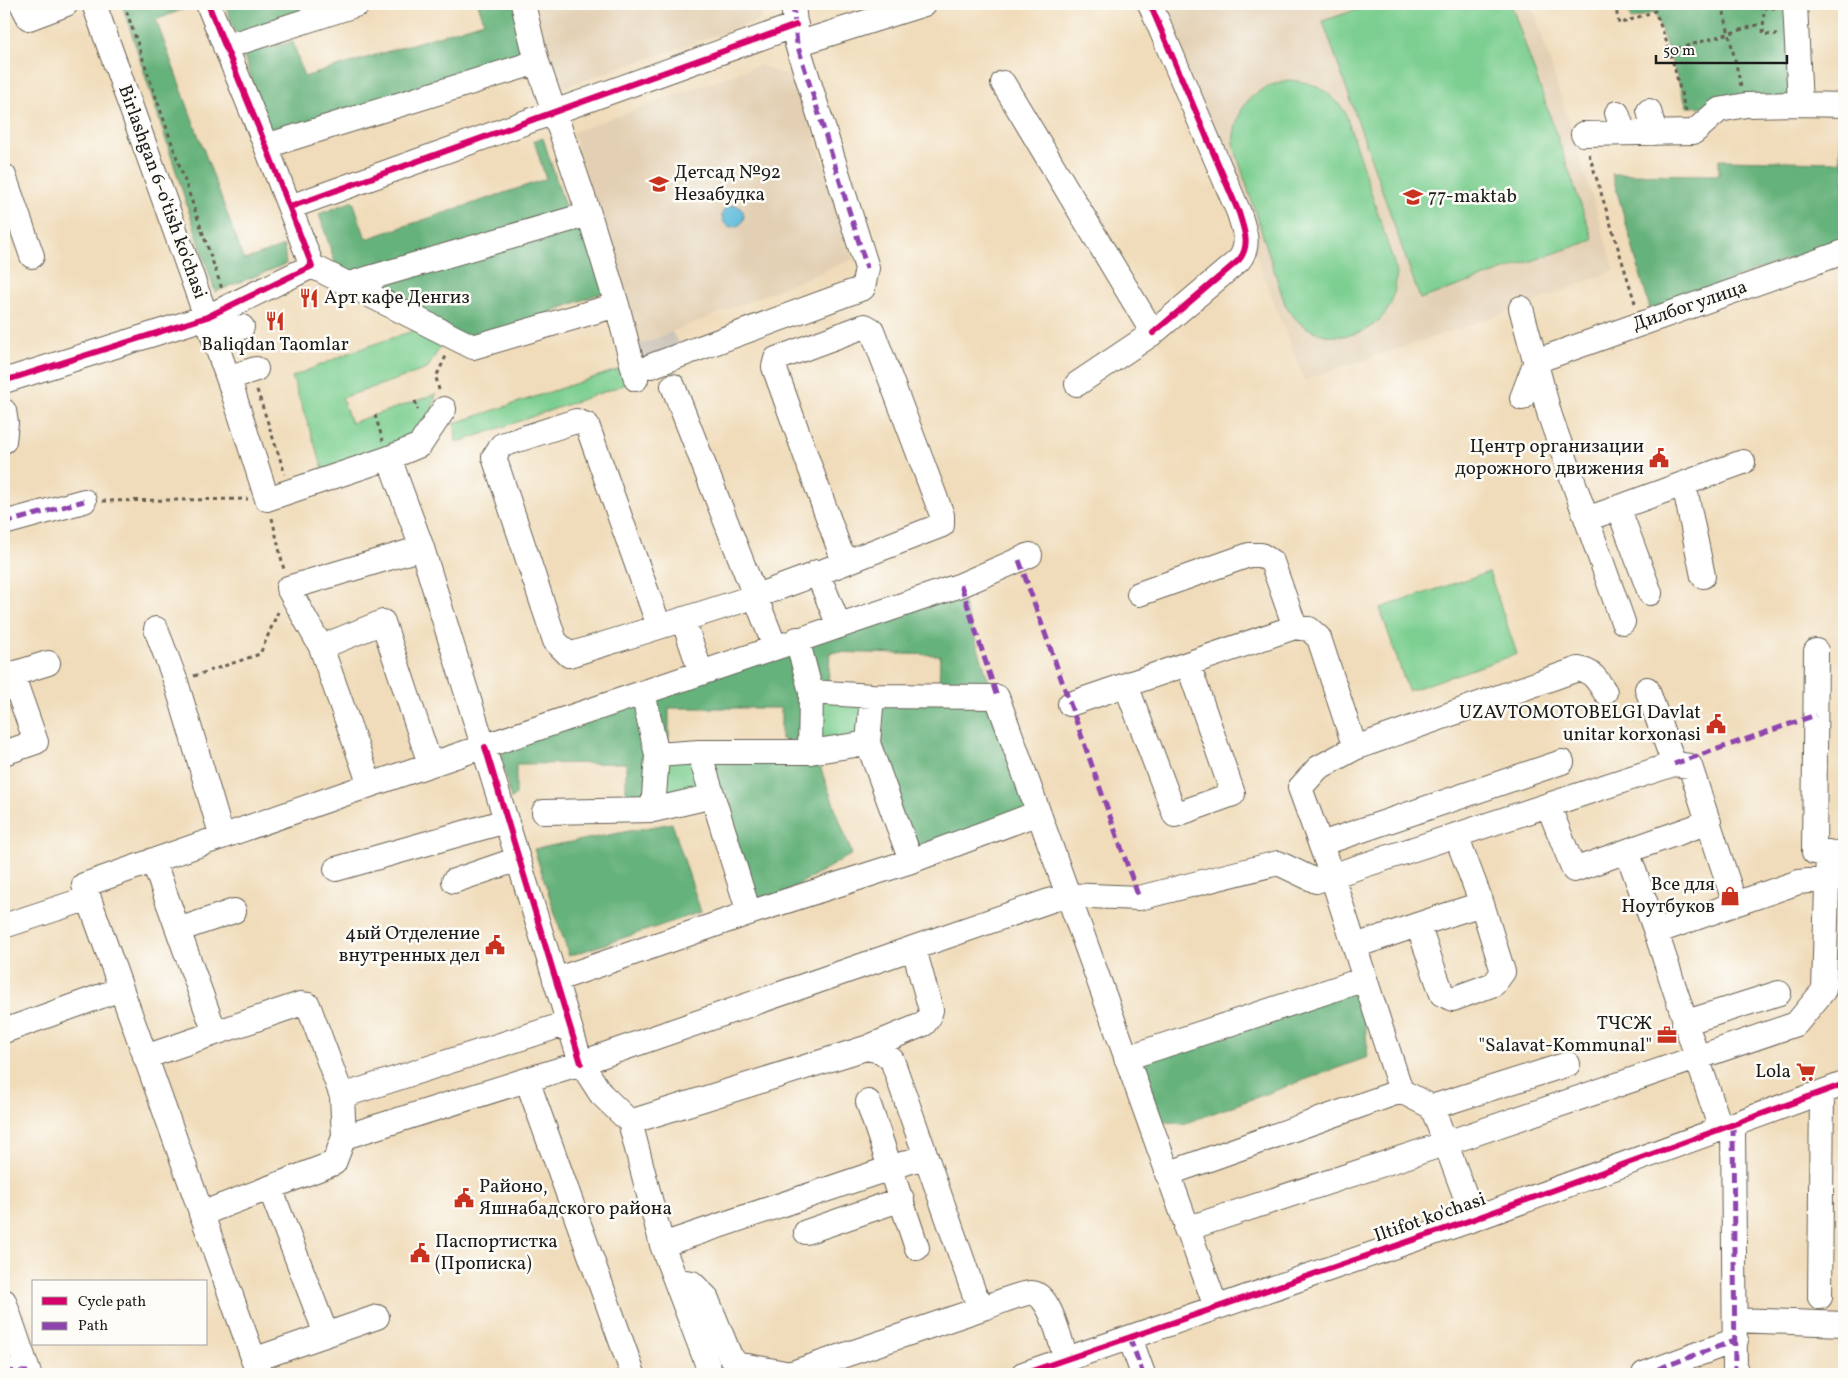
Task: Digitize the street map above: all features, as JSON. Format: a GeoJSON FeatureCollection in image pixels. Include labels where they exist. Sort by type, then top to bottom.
{"type":"FeatureCollection","features":[{"type":"Feature","properties":{"kind":"street"},"geometry":{"type":"LineString","coordinates":[[22,4],[30,18],[66,4]]}},
{"type":"Feature","properties":{"kind":"street","name":"Birlashgan 6-o'tish ko'chasi"},"geometry":{"type":"LineString","coordinates":[[94,4],[210,326],[245,373],[268,499]]}},
{"type":"Feature","properties":{"kind":"street"},"geometry":{"type":"LineString","coordinates":[[208,4],[266,146],[312,266],[473,347],[617,305]]}},
{"type":"Feature","properties":{"kind":"street"},"geometry":{"type":"LineString","coordinates":[[226,47],[358,4]]}},
{"type":"Feature","properties":{"kind":"street"},"geometry":{"type":"LineString","coordinates":[[523,4],[537,62],[553,112],[589,214],[617,305],[644,373],[863,288],[873,260],[858,240],[835,188],[795,24]]}},
{"type":"Feature","properties":{"kind":"street"},"geometry":{"type":"LineString","coordinates":[[290,207],[795,24],[924,4]]}},
{"type":"Feature","properties":{"kind":"street"},"geometry":{"type":"LineString","coordinates":[[1077,384],[1153,333],[1244,254],[1246,239],[1239,213],[1150,4]]}},
{"type":"Feature","properties":{"kind":"street"},"geometry":{"type":"LineString","coordinates":[[1795,4],[1800,104]]}},
{"type":"Feature","properties":{"kind":"street"},"geometry":{"type":"LineString","coordinates":[[266,146],[537,62]]}},
{"type":"Feature","properties":{"kind":"street"},"geometry":{"type":"LineString","coordinates":[[1003,82],[1153,333]]}},
{"type":"Feature","properties":{"kind":"street"},"geometry":{"type":"LineString","coordinates":[[1583,134],[1620,123],[1652,122],[1685,132],[1694,132],[1719,110],[1746,106],[1844,105]]}},
{"type":"Feature","properties":{"kind":"street"},"geometry":{"type":"LineString","coordinates":[[4,176],[32,256]]}},
{"type":"Feature","properties":{"kind":"street"},"geometry":{"type":"LineString","coordinates":[[349,284],[589,214]]}},
{"type":"Feature","properties":{"kind":"street","name":"Дилбог улица"},"geometry":{"type":"LineString","coordinates":[[1536,361],[1844,252]]}},
{"type":"Feature","properties":{"kind":"street"},"geometry":{"type":"LineString","coordinates":[[210,326],[228,306],[295,283],[312,266]]}},
{"type":"Feature","properties":{"kind":"street"},"geometry":{"type":"LineString","coordinates":[[1521,308],[1550,416],[1623,622]]}},
{"type":"Feature","properties":{"kind":"street"},"geometry":{"type":"LineString","coordinates":[[4,381],[210,326],[242,327]]}},
{"type":"Feature","properties":{"kind":"street"},"geometry":{"type":"LineString","coordinates":[[659,626],[587,425],[576,421],[502,445],[494,456],[556,641],[568,655],[755,596],[942,525],[942,514],[872,330],[865,326],[776,359],[774,367],[844,562]]}},
{"type":"Feature","properties":{"kind":"street"},"geometry":{"type":"LineString","coordinates":[[1522,398],[1536,361]]}},
{"type":"Feature","properties":{"kind":"street"},"geometry":{"type":"LineString","coordinates":[[673,386],[775,647]]}},
{"type":"Feature","properties":{"kind":"street"},"geometry":{"type":"LineString","coordinates":[[268,499],[389,458],[420,445],[444,409]]}},
{"type":"Feature","properties":{"kind":"street"},"geometry":{"type":"LineString","coordinates":[[4,411],[6,423],[4,441]]}},
{"type":"Feature","properties":{"kind":"street"},"geometry":{"type":"LineString","coordinates":[[389,458],[422,548],[581,1063],[601,1094],[630,1122],[662,1244],[711,1374]]}},
{"type":"Feature","properties":{"kind":"street"},"geometry":{"type":"LineString","coordinates":[[1587,519],[1743,462]]}},
{"type":"Feature","properties":{"kind":"street"},"geometry":{"type":"LineString","coordinates":[[1684,484],[1703,576]]}},
{"type":"Feature","properties":{"kind":"street"},"geometry":{"type":"LineString","coordinates":[[4,522],[84,501]]}},
{"type":"Feature","properties":{"kind":"street"},"geometry":{"type":"LineString","coordinates":[[1618,507],[1650,593]]}},
{"type":"Feature","properties":{"kind":"street"},"geometry":{"type":"LineString","coordinates":[[370,785],[321,647],[288,588],[422,548]]}},
{"type":"Feature","properties":{"kind":"street"},"geometry":{"type":"LineString","coordinates":[[4,926],[153,860],[797,639],[961,585],[1030,555]]}},
{"type":"Feature","properties":{"kind":"street"},"geometry":{"type":"LineString","coordinates":[[1139,594],[1250,556],[1261,556],[1272,562],[1295,627]]}},
{"type":"Feature","properties":{"kind":"street"},"geometry":{"type":"LineString","coordinates":[[818,572],[839,626]]}},
{"type":"Feature","properties":{"kind":"street"},"geometry":{"type":"LineString","coordinates":[[683,619],[701,673]]}},
{"type":"Feature","properties":{"kind":"street"},"geometry":{"type":"LineString","coordinates":[[321,647],[383,622],[430,764]]}},
{"type":"Feature","properties":{"kind":"street"},"geometry":{"type":"LineString","coordinates":[[1070,704],[1295,627],[1309,629],[1319,638],[1355,748]]}},
{"type":"Feature","properties":{"kind":"street"},"geometry":{"type":"LineString","coordinates":[[156,629],[176,682],[222,836]]}},
{"type":"Feature","properties":{"kind":"street"},"geometry":{"type":"LineString","coordinates":[[797,639],[811,692],[810,752]]}},
{"type":"Feature","properties":{"kind":"street"},"geometry":{"type":"LineString","coordinates":[[1186,1229],[1447,1143],[1796,1024],[1824,990],[1827,879],[1836,852],[1814,852],[1816,651]]}},
{"type":"Feature","properties":{"kind":"street"},"geometry":{"type":"LineString","coordinates":[[4,753],[36,742],[8,676],[48,663]]}},
{"type":"Feature","properties":{"kind":"street"},"geometry":{"type":"LineString","coordinates":[[1126,685],[1175,815],[1233,794],[1188,664]]}},
{"type":"Feature","properties":{"kind":"street"},"geometry":{"type":"LineString","coordinates":[[1474,1219],[1432,1107],[1401,1091],[1332,876],[1300,788],[1318,768],[1355,748],[1578,669],[1587,670],[1594,675],[1605,692]]}},
{"type":"Feature","properties":{"kind":"street"},"geometry":{"type":"LineString","coordinates":[[1647,689],[1674,764]]}},
{"type":"Feature","properties":{"kind":"street"},"geometry":{"type":"LineString","coordinates":[[811,692],[872,696],[997,697],[1066,895],[1186,1229],[1216,1307]]}},
{"type":"Feature","properties":{"kind":"street"},"geometry":{"type":"LineString","coordinates":[[643,693],[657,755],[653,810]]}},
{"type":"Feature","properties":{"kind":"street"},"geometry":{"type":"LineString","coordinates":[[872,696],[868,743],[910,862]]}},
{"type":"Feature","properties":{"kind":"street"},"geometry":{"type":"LineString","coordinates":[[657,755],[699,752],[810,752],[868,743]]}},
{"type":"Feature","properties":{"kind":"street"},"geometry":{"type":"LineString","coordinates":[[699,752],[749,914]]}},
{"type":"Feature","properties":{"kind":"street"},"geometry":{"type":"LineString","coordinates":[[1321,844],[1562,762]]}},
{"type":"Feature","properties":{"kind":"street"},"geometry":{"type":"LineString","coordinates":[[344,1138],[581,1063],[1066,895],[1139,898],[1278,863],[1316,881],[1674,764],[1690,766],[1736,904]]}},
{"type":"Feature","properties":{"kind":"street"},"geometry":{"type":"LineString","coordinates":[[544,812],[653,810],[713,796]]}},
{"type":"Feature","properties":{"kind":"street"},"geometry":{"type":"LineString","coordinates":[[1548,805],[1574,870],[1708,822]]}},
{"type":"Feature","properties":{"kind":"street"},"geometry":{"type":"LineString","coordinates":[[556,980],[749,914],[910,862],[1038,813]]}},
{"type":"Feature","properties":{"kind":"street"},"geometry":{"type":"LineString","coordinates":[[336,869],[506,821]]}},
{"type":"Feature","properties":{"kind":"street"},"geometry":{"type":"LineString","coordinates":[[1418,925],[1442,994],[1453,999],[1494,984],[1503,972],[1482,904],[1456,835]]}},
{"type":"Feature","properties":{"kind":"street"},"geometry":{"type":"LineString","coordinates":[[1627,851],[1656,932],[1696,1058],[1727,1128],[1735,1374]]}},
{"type":"Feature","properties":{"kind":"street"},"geometry":{"type":"LineString","coordinates":[[454,881],[518,859]]}},
{"type":"Feature","properties":{"kind":"street"},"geometry":{"type":"LineString","coordinates":[[153,860],[215,1033]]}},
{"type":"Feature","properties":{"kind":"street"},"geometry":{"type":"LineString","coordinates":[[1656,932],[1799,882],[1827,879]]}},
{"type":"Feature","properties":{"kind":"street"},"geometry":{"type":"LineString","coordinates":[[4,912],[86,891]]}},
{"type":"Feature","properties":{"kind":"street"},"geometry":{"type":"LineString","coordinates":[[86,891],[256,1367],[326,1334],[377,1318]]}},
{"type":"Feature","properties":{"kind":"street"},"geometry":{"type":"LineString","coordinates":[[1355,946],[1482,904]]}},
{"type":"Feature","properties":{"kind":"street"},"geometry":{"type":"LineString","coordinates":[[178,930],[234,911]]}},
{"type":"Feature","properties":{"kind":"street"},"geometry":{"type":"LineString","coordinates":[[630,1122],[866,1048],[924,1024],[929,1018],[931,1010],[914,949]]}},
{"type":"Feature","properties":{"kind":"street"},"geometry":{"type":"LineString","coordinates":[[1126,1058],[1365,979]]}},
{"type":"Feature","properties":{"kind":"street"},"geometry":{"type":"LineString","coordinates":[[4,1031],[121,989]]}},
{"type":"Feature","properties":{"kind":"street"},"geometry":{"type":"LineString","coordinates":[[1684,1023],[1779,993]]}},
{"type":"Feature","properties":{"kind":"street"},"geometry":{"type":"LineString","coordinates":[[145,1057],[300,1004],[308,1006],[342,1096],[344,1138],[334,1164],[201,1214]]}},
{"type":"Feature","properties":{"kind":"street"},"geometry":{"type":"LineString","coordinates":[[342,1096],[568,1023]]}},
{"type":"Feature","properties":{"kind":"street"},"geometry":{"type":"LineString","coordinates":[[866,1048],[881,1051],[892,1060],[975,1296],[986,1307]]}},
{"type":"Feature","properties":{"kind":"street"},"geometry":{"type":"LineString","coordinates":[[1432,1107],[1568,1064]]}},
{"type":"Feature","properties":{"kind":"street"},"geometry":{"type":"LineString","coordinates":[[526,1080],[633,1374]]}},
{"type":"Feature","properties":{"kind":"street","name":"Iltifot ko'chasi"},"geometry":{"type":"LineString","coordinates":[[1023,1374],[1474,1219],[1844,1084]]}},
{"type":"Feature","properties":{"kind":"street"},"geometry":{"type":"LineString","coordinates":[[1167,1174],[1401,1091]]}},
{"type":"Feature","properties":{"kind":"street"},"geometry":{"type":"LineString","coordinates":[[1820,1297],[1822,1092]]}},
{"type":"Feature","properties":{"kind":"street"},"geometry":{"type":"LineString","coordinates":[[868,1102],[917,1248]]}},
{"type":"Feature","properties":{"kind":"street"},"geometry":{"type":"LineString","coordinates":[[662,1244],[926,1156]]}},
{"type":"Feature","properties":{"kind":"street"},"geometry":{"type":"LineString","coordinates":[[270,1188],[326,1334]]}},
{"type":"Feature","properties":{"kind":"street"},"geometry":{"type":"LineString","coordinates":[[806,1232],[902,1199]]}},
{"type":"Feature","properties":{"kind":"street"},"geometry":{"type":"LineString","coordinates":[[676,1281],[692,1284],[706,1297],[730,1356],[737,1364],[790,1374],[1032,1293],[1042,1296],[1048,1307],[1066,1360]]}},
{"type":"Feature","properties":{"kind":"street"},"geometry":{"type":"LineString","coordinates":[[4,1301],[28,1373],[4,1371]]}},
{"type":"Feature","properties":{"kind":"street"},"geometry":{"type":"LineString","coordinates":[[1644,1374],[1735,1330],[1844,1324]]}},
{"type":"Feature","properties":{"kind":"street"},"geometry":{"type":"LineString","coordinates":[[1130,1338],[1143,1374]]}},
{"type":"Feature","properties":{"kind":"path"},"geometry":{"type":"LineString","coordinates":[[124,4],[228,306]]}},
{"type":"Feature","properties":{"kind":"path"},"geometry":{"type":"LineString","coordinates":[[1615,4],[1619,24],[1655,11],[1687,107],[1685,132]]}},
{"type":"Feature","properties":{"kind":"path"},"geometry":{"type":"LineString","coordinates":[[1722,4],[1746,106]]}},
{"type":"Feature","properties":{"kind":"path"},"geometry":{"type":"LineString","coordinates":[[1670,52],[1764,23]]}},
{"type":"Feature","properties":{"kind":"path"},"geometry":{"type":"LineString","coordinates":[[1583,134],[1642,323]]}},
{"type":"Feature","properties":{"kind":"path"},"geometry":{"type":"LineString","coordinates":[[444,409],[436,377],[454,338]]}},
{"type":"Feature","properties":{"kind":"path"},"geometry":{"type":"LineString","coordinates":[[245,373],[291,491]]}},
{"type":"Feature","properties":{"kind":"path"},"geometry":{"type":"LineString","coordinates":[[84,501],[268,499]]}},
{"type":"Feature","properties":{"kind":"path"},"geometry":{"type":"LineString","coordinates":[[176,682],[260,654]]}},
{"type":"Feature","properties":{"kind":"shaded area"},"geometry":{"type":"Polygon","coordinates":[[[531,4],[769,4],[758,21],[558,89],[531,4]]]}},
{"type":"Feature","properties":{"kind":"shaded area","name":"77-maktab"},"geometry":{"type":"Polygon","coordinates":[[[1158,4],[1532,4],[1615,270],[1521,308],[1304,380],[1158,4]]]}},
{"type":"Feature","properties":{"kind":"shaded area"},"geometry":{"type":"Polygon","coordinates":[[[760,65],[797,80],[854,259],[634,347],[573,132],[760,65]]]}},
{"type":"Feature","properties":{"kind":"shaded area"},"geometry":{"type":"Polygon","coordinates":[[[672,332],[683,351],[640,365],[634,347],[672,332]]]}},
{"type":"Feature","properties":{"kind":"green space"},"geometry":{"type":"Polygon","coordinates":[[[122,4],[196,4],[156,20],[244,260],[284,246],[286,264],[215,292],[122,4]]]}},
{"type":"Feature","properties":{"kind":"green space"},"geometry":{"type":"Polygon","coordinates":[[[225,4],[337,4],[237,37],[225,4]]]}},
{"type":"Feature","properties":{"kind":"green space"},"geometry":{"type":"Polygon","coordinates":[[[478,4],[517,4],[534,56],[269,135],[243,53],[293,42],[304,77],[484,22],[478,4]]]}},
{"type":"Feature","properties":{"kind":"green space"},"geometry":{"type":"Polygon","coordinates":[[[1373,4],[1511,4],[1593,240],[1420,299],[1323,21],[1373,4]]]}},
{"type":"Feature","properties":{"kind":"green space"},"geometry":{"type":"Polygon","coordinates":[[[1627,4],[1791,4],[1800,104],[1687,107],[1655,12],[1631,20],[1627,4]]]}},
{"type":"Feature","properties":{"kind":"green space"},"geometry":{"type":"Polygon","coordinates":[[[1288,80],[1314,85],[1333,98],[1345,112],[1397,273],[1393,296],[1387,311],[1375,324],[1354,334],[1331,336],[1309,329],[1297,320],[1285,304],[1233,143],[1238,119],[1248,101],[1264,89],[1288,80]]]}},
{"type":"Feature","properties":{"kind":"green space"},"geometry":{"type":"Polygon","coordinates":[[[1844,122],[1844,239],[1650,309],[1612,174],[1719,175],[1719,160],[1840,162],[1841,123],[1844,122]]]}},
{"type":"Feature","properties":{"kind":"green space"},"geometry":{"type":"Polygon","coordinates":[[[543,138],[567,213],[340,278],[319,214],[353,201],[366,239],[546,179],[534,141],[543,138]]]}},
{"type":"Feature","properties":{"kind":"green space"},"geometry":{"type":"Polygon","coordinates":[[[585,218],[606,291],[475,343],[349,284],[585,218]]]}},
{"type":"Feature","properties":{"kind":"green space"},"geometry":{"type":"Polygon","coordinates":[[[421,328],[445,339],[427,369],[342,398],[351,423],[436,394],[427,435],[323,469],[292,377],[351,352],[421,328]]]}},
{"type":"Feature","properties":{"kind":"green space"},"geometry":{"type":"Polygon","coordinates":[[[626,367],[644,378],[456,443],[455,423],[626,367]]]}},
{"type":"Feature","properties":{"kind":"green space"},"geometry":{"type":"Polygon","coordinates":[[[1489,572],[1517,654],[1408,691],[1380,608],[1489,572]]]}},
{"type":"Feature","properties":{"kind":"green space"},"geometry":{"type":"Polygon","coordinates":[[[959,589],[993,694],[939,690],[940,655],[830,652],[828,687],[811,692],[810,752],[781,739],[781,708],[669,708],[669,739],[657,755],[653,810],[626,794],[626,763],[516,764],[516,795],[511,800],[500,751],[959,589]]]}},
{"type":"Feature","properties":{"kind":"green space"},"geometry":{"type":"Polygon","coordinates":[[[811,692],[872,696],[868,743],[810,752],[811,692]]]}},
{"type":"Feature","properties":{"kind":"green space"},"geometry":{"type":"Polygon","coordinates":[[[872,696],[995,700],[1038,813],[911,861],[868,743],[872,696]]]}},
{"type":"Feature","properties":{"kind":"green space"},"geometry":{"type":"Polygon","coordinates":[[[699,752],[713,796],[653,810],[657,755],[699,752]]]}},
{"type":"Feature","properties":{"kind":"green space"},"geometry":{"type":"Polygon","coordinates":[[[699,752],[818,761],[852,854],[749,913],[699,752]]]}},
{"type":"Feature","properties":{"kind":"green space"},"geometry":{"type":"Polygon","coordinates":[[[672,823],[701,912],[569,956],[534,849],[672,823]]]}},
{"type":"Feature","properties":{"kind":"green space"},"geometry":{"type":"Polygon","coordinates":[[[1362,987],[1368,1057],[1183,1124],[1159,1121],[1134,1062],[1362,987]]]}},
{"type":"Feature","properties":{"kind":"water"},"geometry":{"type":"Polygon","coordinates":[[[733,205],[741,208],[744,216],[741,224],[733,227],[725,224],[722,216],[725,208],[733,205]]]}},
{"type":"Feature","properties":{"kind":"marked path"},"geometry":{"type":"LineString","coordinates":[[793,4],[797,44],[867,268]]}},
{"type":"Feature","properties":{"kind":"marked path"},"geometry":{"type":"LineString","coordinates":[[4,523],[84,501]]}},
{"type":"Feature","properties":{"kind":"marked path"},"geometry":{"type":"LineString","coordinates":[[1019,560],[1139,898]]}},
{"type":"Feature","properties":{"kind":"marked path"},"geometry":{"type":"LineString","coordinates":[[961,585],[997,697]]}},
{"type":"Feature","properties":{"kind":"marked path"},"geometry":{"type":"LineString","coordinates":[[1674,764],[1816,715]]}},
{"type":"Feature","properties":{"kind":"marked path"},"geometry":{"type":"LineString","coordinates":[[1733,1126],[1735,1374]]}},
{"type":"Feature","properties":{"kind":"marked path"},"geometry":{"type":"LineString","coordinates":[[1130,1338],[1143,1374]]}},
{"type":"Feature","properties":{"kind":"marked path"},"geometry":{"type":"LineString","coordinates":[[1644,1374],[1736,1340]]}},
{"type":"Feature","properties":{"kind":"marked path"},"geometry":{"type":"LineString","coordinates":[[4,1371],[28,1372]]}},
{"type":"Feature","properties":{"kind":"cycle path"},"geometry":{"type":"LineString","coordinates":[[4,381],[207,317],[312,266],[266,146],[208,4]]}},
{"type":"Feature","properties":{"kind":"cycle path"},"geometry":{"type":"LineString","coordinates":[[1150,4],[1239,213],[1246,243],[1239,260],[1153,333]]}},
{"type":"Feature","properties":{"kind":"cycle path"},"geometry":{"type":"LineString","coordinates":[[290,207],[796,25]]}},
{"type":"Feature","properties":{"kind":"cycle path"},"geometry":{"type":"LineString","coordinates":[[485,747],[581,1063]]}},
{"type":"Feature","properties":{"kind":"cycle path"},"geometry":{"type":"LineString","coordinates":[[1023,1374],[1474,1219],[1844,1084]]}},
{"type":"Feature","properties":{"kind":"place","name":"Детсад №92 Незабудка"},"geometry":{"type":"Point","coordinates":[659,184]}},
{"type":"Feature","properties":{"kind":"place","name":"77-maktab"},"geometry":{"type":"Point","coordinates":[1413,197]}},
{"type":"Feature","properties":{"kind":"place","name":"Арт кафе Денгиз"},"geometry":{"type":"Point","coordinates":[309,298]}},
{"type":"Feature","properties":{"kind":"place","name":"Baliqdan Taomlar"},"geometry":{"type":"Point","coordinates":[275,321]}},
{"type":"Feature","properties":{"kind":"place","name":"Центр организации дорожного движения"},"geometry":{"type":"Point","coordinates":[1659,458]}},
{"type":"Feature","properties":{"kind":"place","name":"UZAVTOMOTOBELGI Davlat unitar korxonasi"},"geometry":{"type":"Point","coordinates":[1716,724]}},
{"type":"Feature","properties":{"kind":"place","name":"Все для Ноутбуков"},"geometry":{"type":"Point","coordinates":[1730,896]}},
{"type":"Feature","properties":{"kind":"place","name":"4ый Отделение внутренных дел"},"geometry":{"type":"Point","coordinates":[495,945]}},
{"type":"Feature","properties":{"kind":"place","name":"ТЧСЖ \"Salavat-Kommunal\""},"geometry":{"type":"Point","coordinates":[1667,1035]}},
{"type":"Feature","properties":{"kind":"place","name":"Lola"},"geometry":{"type":"Point","coordinates":[1806,1072]}},
{"type":"Feature","properties":{"kind":"place","name":"Районо, Яшнабадского района"},"geometry":{"type":"Point","coordinates":[464,1198]}},
{"type":"Feature","properties":{"kind":"place","name":"Паспортистка (Прописка)"},"geometry":{"type":"Point","coordinates":[420,1253]}}]}
